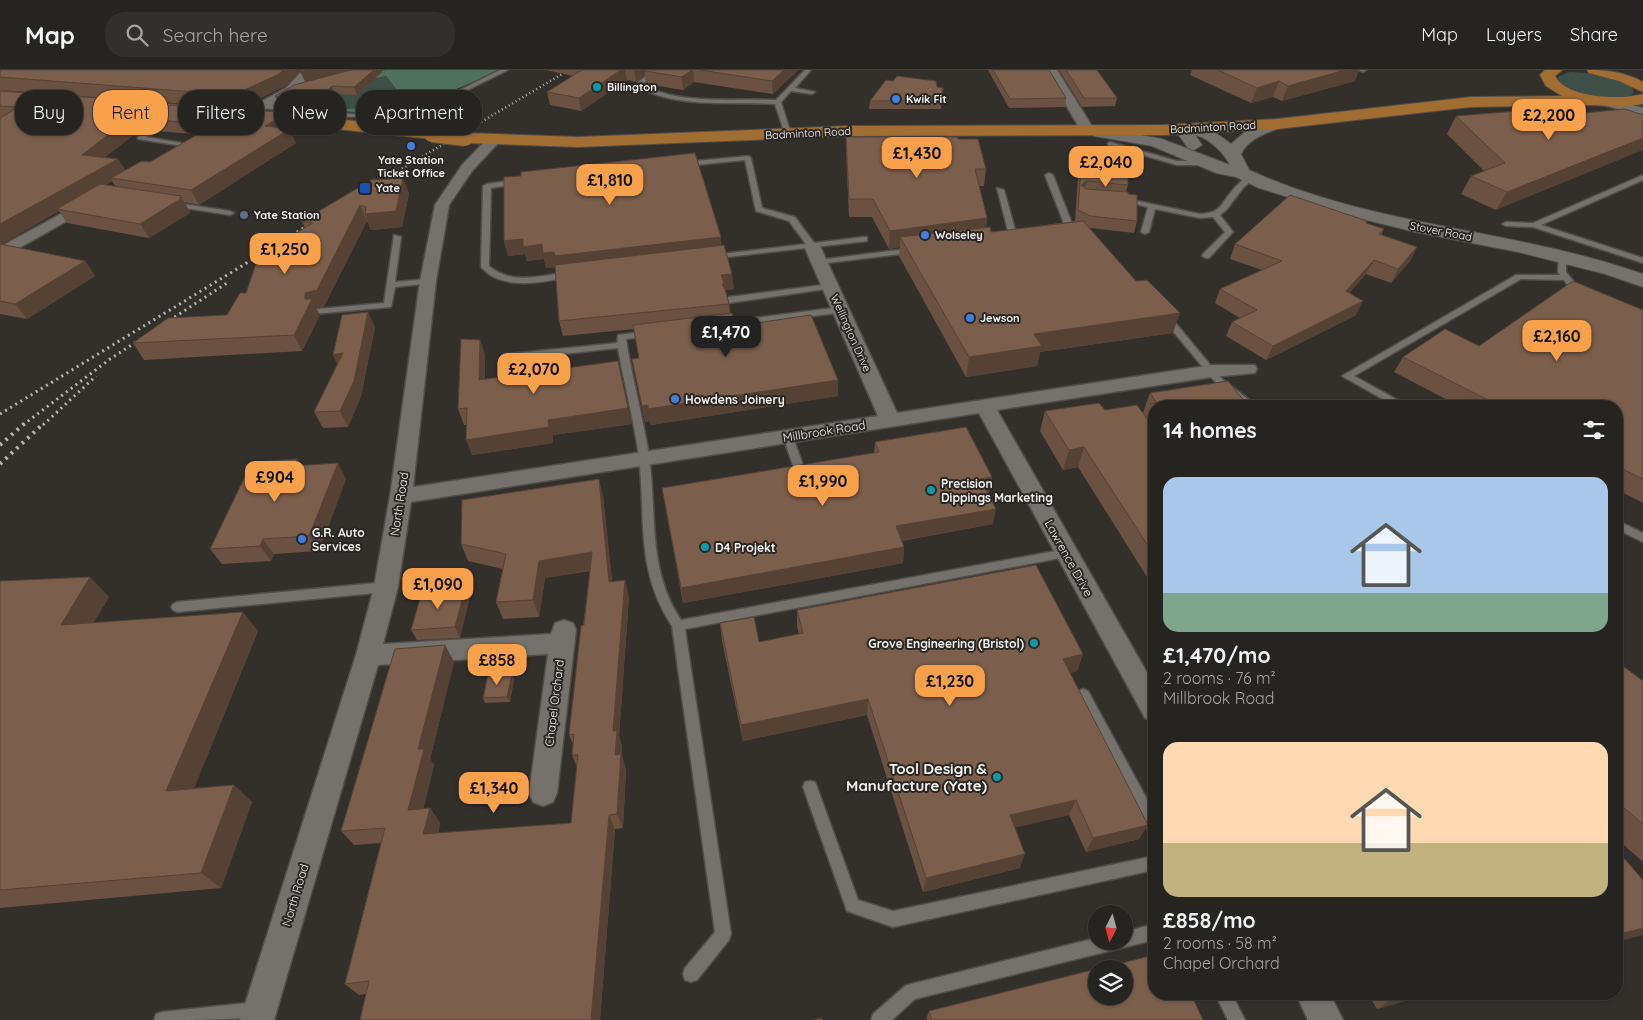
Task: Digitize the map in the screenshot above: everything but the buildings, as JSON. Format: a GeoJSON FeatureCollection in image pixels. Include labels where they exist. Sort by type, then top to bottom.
{"type":"FeatureCollection","features":[{"type":"Feature","properties":{"kind":"main road"},"geometry":{"type":"LineString","coordinates":[[1594,70],[1624,78],[1643,88]]}},
{"type":"Feature","properties":{"kind":"main road","name":"Badminton Road"},"geometry":{"type":"LineString","coordinates":[[1470,102],[1540,77]]}},
{"type":"Feature","properties":{"kind":"main road"},"geometry":{"type":"LineString","coordinates":[[1540,77],[1566,92],[1601,101],[1631,102],[1643,99]]}},
{"type":"Feature","properties":{"kind":"main road","name":"Badminton Road"},"geometry":{"type":"LineString","coordinates":[[0,96],[75,105],[178,110]]}},
{"type":"Feature","properties":{"kind":"main road","name":"Badminton Road"},"geometry":{"type":"LineString","coordinates":[[264,116],[478,139],[578,142],[916,130],[1091,131],[1192,129],[1277,124],[1470,102],[1601,101]]}},
{"type":"Feature","properties":{"kind":"main road"},"geometry":{"type":"LineString","coordinates":[[1232,154],[1236,146],[1246,137],[1277,124]]}},
{"type":"Feature","properties":{"kind":"main road"},"geometry":{"type":"LineString","coordinates":[[1206,163],[1188,139],[1186,134],[1192,129],[1207,133],[1232,154],[1245,175]]}},
{"type":"Feature","properties":{"kind":"main road","name":"Stover Road"},"geometry":{"type":"LineString","coordinates":[[1091,131],[1156,142],[1206,163],[1348,210],[1562,256],[1643,281]]}},
{"type":"Feature","properties":{"kind":"street"},"geometry":{"type":"LineString","coordinates":[[291,90],[310,70]]}},
{"type":"Feature","properties":{"kind":"street"},"geometry":{"type":"LineString","coordinates":[[1051,70],[1091,131]]}},
{"type":"Feature","properties":{"kind":"street"},"geometry":{"type":"LineString","coordinates":[[1601,101],[1643,112]]}},
{"type":"Feature","properties":{"kind":"street"},"geometry":{"type":"LineString","coordinates":[[164,159],[207,135]]}},
{"type":"Feature","properties":{"kind":"street","name":"North Road"},"geometry":{"type":"LineString","coordinates":[[259,1015],[368,655],[386,587],[401,496],[428,281],[442,205],[467,168],[478,139]]}},
{"type":"Feature","properties":{"kind":"street"},"geometry":{"type":"LineString","coordinates":[[0,254],[104,194]]}},
{"type":"Feature","properties":{"kind":"street","name":"Wellington Drive"},"geometry":{"type":"LineString","coordinates":[[815,254],[890,420]]}},
{"type":"Feature","properties":{"kind":"street","name":"Millbrook Road"},"geometry":{"type":"LineString","coordinates":[[401,496],[1212,371],[1248,369]]}},
{"type":"Feature","properties":{"kind":"street","name":"Lawrence Drive"},"geometry":{"type":"LineString","coordinates":[[985,406],[1148,699]]}},
{"type":"Feature","properties":{"kind":"street","name":"Chapel Orchard"},"geometry":{"type":"LineString","coordinates":[[368,655],[563,636],[543,793]]}},
{"type":"Feature","properties":{"kind":"street"},"geometry":{"type":"LineString","coordinates":[[1315,1000],[1326,1020]]}},
{"type":"Feature","properties":{"kind":"lane"},"geometry":{"type":"LineString","coordinates":[[264,106],[371,116],[397,114],[433,105],[505,70]]}},
{"type":"Feature","properties":{"kind":"lane"},"geometry":{"type":"LineString","coordinates":[[658,70],[641,82],[642,87],[656,94],[700,100],[778,102],[808,70]]}},
{"type":"Feature","properties":{"kind":"lane"},"geometry":{"type":"LineString","coordinates":[[294,90],[309,86]]}},
{"type":"Feature","properties":{"kind":"lane"},"geometry":{"type":"LineString","coordinates":[[790,89],[812,92]]}},
{"type":"Feature","properties":{"kind":"lane"},"geometry":{"type":"LineString","coordinates":[[778,102],[788,134]]}},
{"type":"Feature","properties":{"kind":"lane"},"geometry":{"type":"LineString","coordinates":[[178,111],[141,135],[140,138],[187,146]]}},
{"type":"Feature","properties":{"kind":"lane"},"geometry":{"type":"LineString","coordinates":[[1110,144],[1177,163],[1206,163]]}},
{"type":"Feature","properties":{"kind":"lane"},"geometry":{"type":"LineString","coordinates":[[679,165],[748,158],[759,208],[792,219],[815,254]]}},
{"type":"Feature","properties":{"kind":"lane"},"geometry":{"type":"LineString","coordinates":[[1050,175],[1067,221],[1067,229],[1050,234]]}},
{"type":"Feature","properties":{"kind":"lane"},"geometry":{"type":"LineString","coordinates":[[1110,198],[1128,200],[1152,207],[1200,216],[1216,215],[1223,210],[1240,186],[1245,175]]}},
{"type":"Feature","properties":{"kind":"lane"},"geometry":{"type":"LineString","coordinates":[[1534,225],[1643,178]]}},
{"type":"Feature","properties":{"kind":"lane"},"geometry":{"type":"LineString","coordinates":[[531,180],[487,186],[485,267],[491,274],[512,281],[579,273]]}},
{"type":"Feature","properties":{"kind":"lane"},"geometry":{"type":"LineString","coordinates":[[1000,190],[1013,237]]}},
{"type":"Feature","properties":{"kind":"lane"},"geometry":{"type":"LineString","coordinates":[[162,203],[230,214]]}},
{"type":"Feature","properties":{"kind":"lane"},"geometry":{"type":"LineString","coordinates":[[1145,232],[1152,207]]}},
{"type":"Feature","properties":{"kind":"lane"},"geometry":{"type":"LineString","coordinates":[[1206,256],[1229,232],[1216,215]]}},
{"type":"Feature","properties":{"kind":"lane"},"geometry":{"type":"LineString","coordinates":[[1506,224],[1534,225],[1643,261]]}},
{"type":"Feature","properties":{"kind":"lane"},"geometry":{"type":"LineString","coordinates":[[994,240],[1022,236]]}},
{"type":"Feature","properties":{"kind":"lane"},"geometry":{"type":"LineString","coordinates":[[317,312],[388,305],[397,237]]}},
{"type":"Feature","properties":{"kind":"lane"},"geometry":{"type":"LineString","coordinates":[[815,254],[864,239]]}},
{"type":"Feature","properties":{"kind":"lane"},"geometry":{"type":"LineString","coordinates":[[705,258],[926,248]]}},
{"type":"Feature","properties":{"kind":"lane"},"geometry":{"type":"LineString","coordinates":[[1562,256],[1562,272],[1578,288]]}},
{"type":"Feature","properties":{"kind":"lane"},"geometry":{"type":"LineString","coordinates":[[1391,400],[1347,376],[1519,277],[1567,278]]}},
{"type":"Feature","properties":{"kind":"lane"},"geometry":{"type":"LineString","coordinates":[[391,286],[428,281]]}},
{"type":"Feature","properties":{"kind":"lane"},"geometry":{"type":"LineString","coordinates":[[729,300],[830,286]]}},
{"type":"Feature","properties":{"kind":"lane"},"geometry":{"type":"LineString","coordinates":[[1158,309],[1220,381],[1244,400]]}},
{"type":"Feature","properties":{"kind":"lane"},"geometry":{"type":"LineString","coordinates":[[707,327],[841,310]]}},
{"type":"Feature","properties":{"kind":"lane"},"geometry":{"type":"LineString","coordinates":[[660,333],[622,338],[620,367],[644,458],[651,560],[666,610],[678,625],[723,934],[691,974]]}},
{"type":"Feature","properties":{"kind":"lane"},"geometry":{"type":"LineString","coordinates":[[507,357],[622,345]]}},
{"type":"Feature","properties":{"kind":"lane"},"geometry":{"type":"LineString","coordinates":[[788,437],[799,468]]}},
{"type":"Feature","properties":{"kind":"lane"},"geometry":{"type":"LineString","coordinates":[[1623,528],[1643,538]]}},
{"type":"Feature","properties":{"kind":"lane"},"geometry":{"type":"LineString","coordinates":[[678,625],[1066,553]]}},
{"type":"Feature","properties":{"kind":"lane"},"geometry":{"type":"LineString","coordinates":[[177,607],[386,587]]}},
{"type":"Feature","properties":{"kind":"lane"},"geometry":{"type":"LineString","coordinates":[[1083,695],[1148,816]]}},
{"type":"Feature","properties":{"kind":"lane"},"geometry":{"type":"LineString","coordinates":[[810,787],[852,906],[892,919],[1148,864]]}},
{"type":"Feature","properties":{"kind":"lane"},"geometry":{"type":"LineString","coordinates":[[1133,938],[1148,934]]}},
{"type":"Feature","properties":{"kind":"lane"},"geometry":{"type":"LineString","coordinates":[[879,1020],[911,992],[1088,948]]}},
{"type":"Feature","properties":{"kind":"lane"},"geometry":{"type":"LineString","coordinates":[[1226,1000],[1237,1020]]}},
{"type":"Feature","properties":{"kind":"lane"},"geometry":{"type":"LineString","coordinates":[[162,1020],[259,1015]]}},
{"type":"Feature","properties":{"kind":"green space"},"geometry":{"type":"Polygon","coordinates":[[[498,70],[454,90],[397,90],[386,76],[344,85],[377,71],[498,70]]]}},
{"type":"Feature","properties":{"kind":"green space"},"geometry":{"type":"Polygon","coordinates":[[[1569,72],[1595,74],[1616,79],[1631,87],[1634,93],[1617,98],[1585,94],[1559,81],[1558,77],[1569,72]]]}},
{"type":"Feature","properties":{"kind":"green space"},"geometry":{"type":"Polygon","coordinates":[[[386,76],[397,90],[356,90],[356,108],[346,109],[346,90],[337,90],[347,84],[386,76]]]}},
{"type":"Feature","properties":{"kind":"green space"},"geometry":{"type":"Polygon","coordinates":[[[356,108],[356,113],[346,112],[346,109],[356,108]]]}},
{"type":"Feature","properties":{"kind":"railway"},"geometry":{"type":"LineString","coordinates":[[371,187],[569,70]]}},
{"type":"Feature","properties":{"kind":"railway"},"geometry":{"type":"LineString","coordinates":[[310,225],[316,221]]}},
{"type":"Feature","properties":{"kind":"railway"},"geometry":{"type":"LineString","coordinates":[[0,414],[312,223]]}},
{"type":"Feature","properties":{"kind":"railway"},"geometry":{"type":"LineString","coordinates":[[23,425],[110,359],[227,283]]}},
{"type":"Feature","properties":{"kind":"railway"},"geometry":{"type":"LineString","coordinates":[[43,425],[96,376]]}},
{"type":"Feature","properties":{"kind":"railway"},"geometry":{"type":"LineString","coordinates":[[0,445],[25,423]]}},
{"type":"Feature","properties":{"kind":"railway"},"geometry":{"type":"LineString","coordinates":[[0,464],[44,423]]}},
{"type":"Feature","properties":{"kind":"place","name":"Billington"},"geometry":{"type":"Point","coordinates":[597,87]}},
{"type":"Feature","properties":{"kind":"place","name":"Kwik Fit"},"geometry":{"type":"Point","coordinates":[896,99]}},
{"type":"Feature","properties":{"kind":"place","name":"Yate Station Ticket Office"},"geometry":{"type":"Point","coordinates":[411,146]}},
{"type":"Feature","properties":{"kind":"place","name":"Yate"},"geometry":{"type":"Point","coordinates":[365,188]}},
{"type":"Feature","properties":{"kind":"place","name":"Yate Station"},"geometry":{"type":"Point","coordinates":[244,215]}},
{"type":"Feature","properties":{"kind":"place","name":"Wolseley"},"geometry":{"type":"Point","coordinates":[925,235]}},
{"type":"Feature","properties":{"kind":"place","name":"Jewson"},"geometry":{"type":"Point","coordinates":[970,318]}},
{"type":"Feature","properties":{"kind":"place","name":"Howdens Joinery"},"geometry":{"type":"Point","coordinates":[675,399]}},
{"type":"Feature","properties":{"kind":"place","name":"Precision Dippings Marketing"},"geometry":{"type":"Point","coordinates":[931,490]}},
{"type":"Feature","properties":{"kind":"place","name":"G.R. Auto Services"},"geometry":{"type":"Point","coordinates":[302,539]}},
{"type":"Feature","properties":{"kind":"place","name":"D4 Projekt"},"geometry":{"type":"Point","coordinates":[705,547]}},
{"type":"Feature","properties":{"kind":"place","name":"Grove Engineering (Bristol)"},"geometry":{"type":"Point","coordinates":[1034,643]}},
{"type":"Feature","properties":{"kind":"place","name":"Tool Design & Manufacture (Yate)"},"geometry":{"type":"Point","coordinates":[997,777]}}]}
